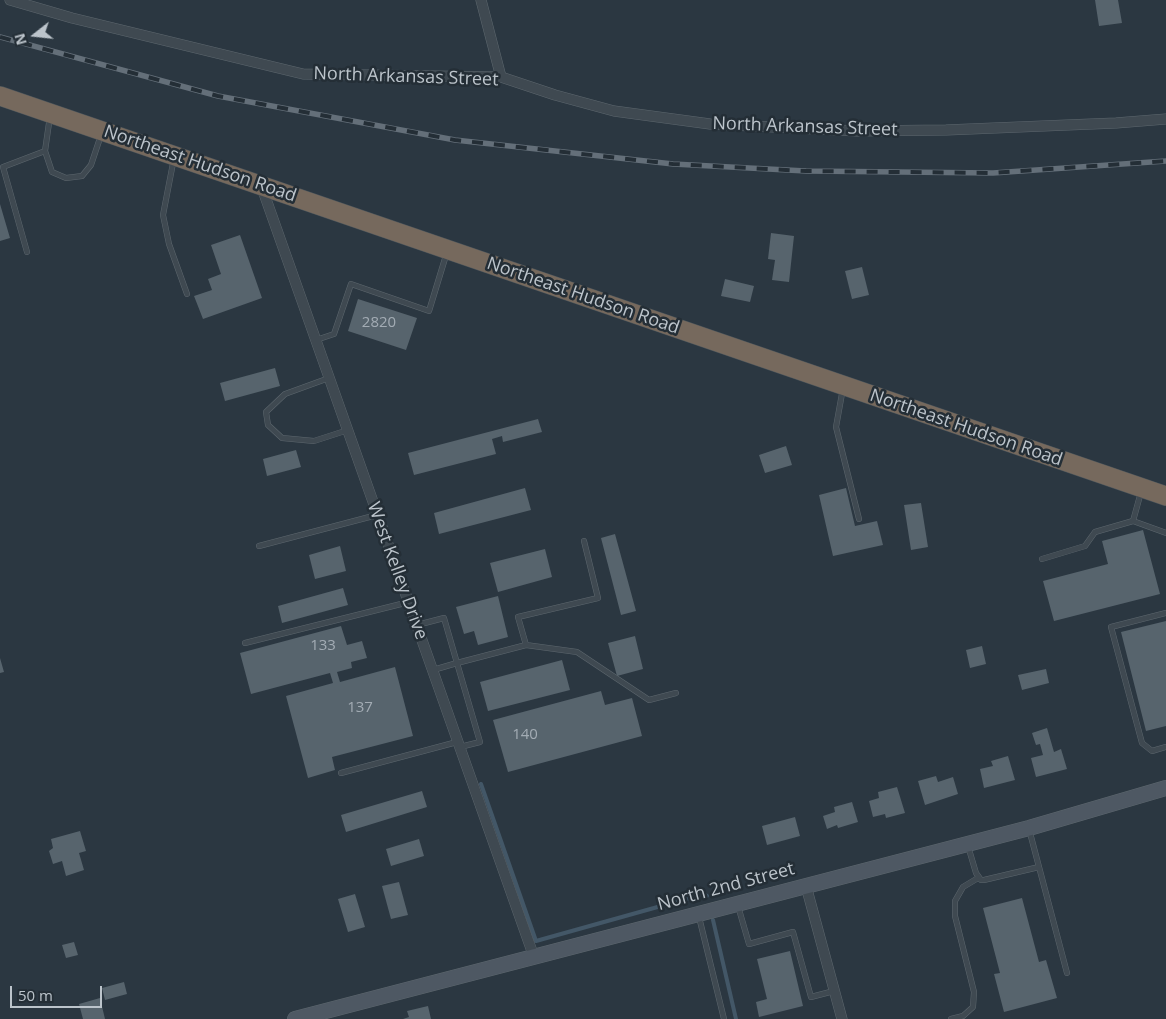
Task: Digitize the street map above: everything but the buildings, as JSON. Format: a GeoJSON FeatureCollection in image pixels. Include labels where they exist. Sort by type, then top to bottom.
{"type":"FeatureCollection","features":[{"type":"Feature","properties":{"kind":"highway","name":"Northeast Hudson Road"},"geometry":{"type":"LineString","coordinates":[[0,96],[1166,496]]}},
{"type":"Feature","properties":{"kind":"main road","name":"North 2nd Street"},"geometry":{"type":"LineString","coordinates":[[295,1019],[1029,828],[1166,788]]}},
{"type":"Feature","properties":{"kind":"street","name":"North Arkansas Street"},"geometry":{"type":"LineString","coordinates":[[10,0],[72,18],[303,74],[501,77],[555,95],[614,111],[710,124],[857,131],[966,129],[1166,119]]}},
{"type":"Feature","properties":{"kind":"street"},"geometry":{"type":"LineString","coordinates":[[481,0],[501,77]]}},
{"type":"Feature","properties":{"kind":"street","name":"West Kelley Drive"},"geometry":{"type":"LineString","coordinates":[[261,185],[534,957]]}},
{"type":"Feature","properties":{"kind":"street"},"geometry":{"type":"LineString","coordinates":[[806,886],[842,1019]]}},
{"type":"Feature","properties":{"kind":"lane"},"geometry":{"type":"LineString","coordinates":[[50,113],[45,151],[52,172],[66,178],[82,176],[91,165],[102,131]]}},
{"type":"Feature","properties":{"kind":"lane"},"geometry":{"type":"LineString","coordinates":[[26,252],[3,167],[45,151]]}},
{"type":"Feature","properties":{"kind":"lane"},"geometry":{"type":"LineString","coordinates":[[174,155],[162,215],[169,244],[187,294]]}},
{"type":"Feature","properties":{"kind":"lane"},"geometry":{"type":"LineString","coordinates":[[316,340],[334,334],[351,284],[429,311],[448,249]]}},
{"type":"Feature","properties":{"kind":"lane"},"geometry":{"type":"LineString","coordinates":[[329,378],[285,394],[266,412],[268,425],[282,438],[314,441],[348,430]]}},
{"type":"Feature","properties":{"kind":"lane"},"geometry":{"type":"LineString","coordinates":[[843,385],[836,427],[859,519]]}},
{"type":"Feature","properties":{"kind":"lane"},"geometry":{"type":"LineString","coordinates":[[1133,521],[1142,488]]}},
{"type":"Feature","properties":{"kind":"lane"},"geometry":{"type":"LineString","coordinates":[[259,546],[378,515]]}},
{"type":"Feature","properties":{"kind":"lane"},"geometry":{"type":"LineString","coordinates":[[1042,559],[1085,546],[1095,532],[1133,521],[1166,533]]}},
{"type":"Feature","properties":{"kind":"lane"},"geometry":{"type":"LineString","coordinates":[[526,645],[518,618],[598,598],[584,541]]}},
{"type":"Feature","properties":{"kind":"lane"},"geometry":{"type":"LineString","coordinates":[[244,643],[408,602]]}},
{"type":"Feature","properties":{"kind":"lane"},"geometry":{"type":"LineString","coordinates":[[1166,613],[1112,627],[1142,743],[1152,751],[1166,747]]}},
{"type":"Feature","properties":{"kind":"lane"},"geometry":{"type":"LineString","coordinates":[[341,773],[459,744],[480,742],[444,618],[417,625]]}},
{"type":"Feature","properties":{"kind":"lane"},"geometry":{"type":"LineString","coordinates":[[433,670],[526,645],[577,652],[649,700],[676,693]]}},
{"type":"Feature","properties":{"kind":"lane"},"geometry":{"type":"LineString","coordinates":[[1029,828],[1067,973]]}},
{"type":"Feature","properties":{"kind":"lane"},"geometry":{"type":"LineString","coordinates":[[968,844],[978,878]]}},
{"type":"Feature","properties":{"kind":"lane"},"geometry":{"type":"LineString","coordinates":[[978,878],[984,880],[1039,867]]}},
{"type":"Feature","properties":{"kind":"lane"},"geometry":{"type":"LineString","coordinates":[[951,1019],[963,1016],[973,1007],[974,992],[956,916],[955,901],[964,887],[978,878]]}},
{"type":"Feature","properties":{"kind":"lane"},"geometry":{"type":"LineString","coordinates":[[738,904],[749,944],[793,932],[811,997],[834,991]]}},
{"type":"Feature","properties":{"kind":"lane"},"geometry":{"type":"LineString","coordinates":[[698,914],[724,1019]]}},
{"type":"Feature","properties":{"kind":"waterway"},"geometry":{"type":"LineString","coordinates":[[481,784],[536,941],[704,894],[707,896]]}},
{"type":"Feature","properties":{"kind":"waterway"},"geometry":{"type":"LineString","coordinates":[[713,920],[736,1019]]}},
{"type":"Feature","properties":{"kind":"railway"},"geometry":{"type":"LineString","coordinates":[[0,37],[218,96],[455,140],[673,164],[806,171],[993,173],[1166,161]]}}]}
